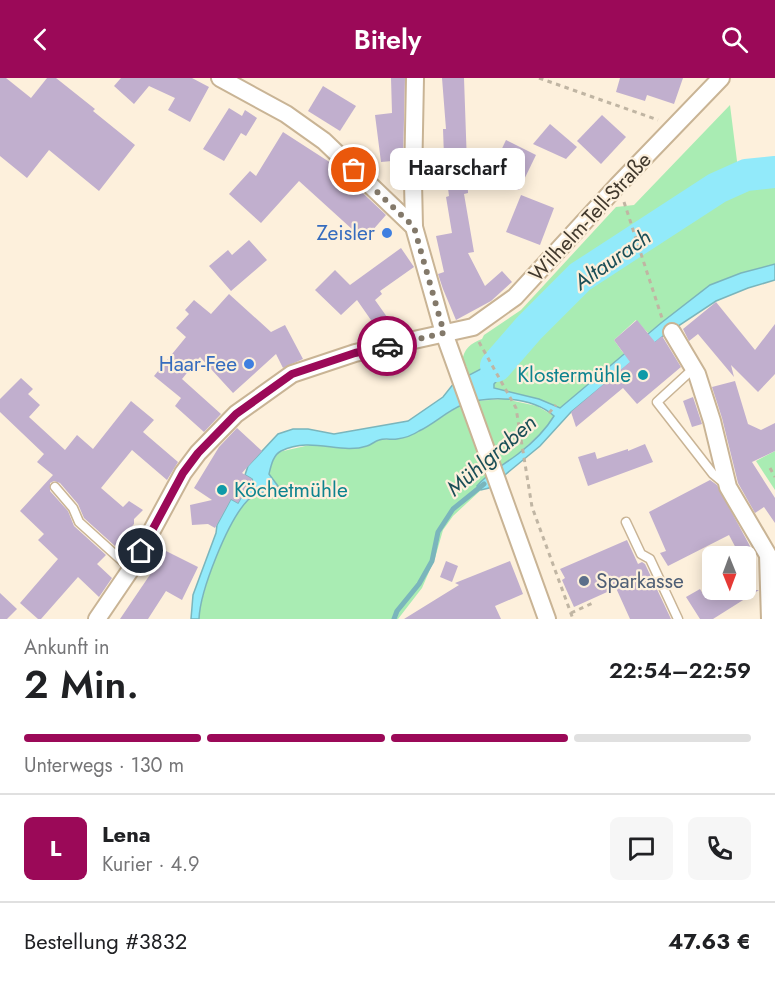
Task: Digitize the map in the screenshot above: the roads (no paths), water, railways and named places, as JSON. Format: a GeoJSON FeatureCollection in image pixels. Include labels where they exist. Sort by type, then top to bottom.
{"type":"FeatureCollection","features":[{"type":"Feature","properties":{"kind":"street"},"geometry":{"type":"LineString","coordinates":[[220,78],[286,114],[324,141],[414,227]]}},
{"type":"Feature","properties":{"kind":"street"},"geometry":{"type":"LineString","coordinates":[[415,78],[412,182],[414,227],[444,333],[548,619]]}},
{"type":"Feature","properties":{"kind":"street","name":"Wilhelm-Tell-Straße"},"geometry":{"type":"LineString","coordinates":[[97,619],[131,569],[183,473],[198,453],[236,414],[292,374],[355,353],[473,327],[515,297],[721,78]]}},
{"type":"Feature","properties":{"kind":"street"},"geometry":{"type":"LineString","coordinates":[[672,332],[694,368],[712,422],[728,486],[768,555],[770,619]]}},
{"type":"Feature","properties":{"kind":"lane"},"geometry":{"type":"LineString","coordinates":[[694,368],[657,402],[712,474],[728,486]]}},
{"type":"Feature","properties":{"kind":"lane"},"geometry":{"type":"LineString","coordinates":[[55,487],[73,508],[79,522],[131,569]]}},
{"type":"Feature","properties":{"kind":"lane"},"geometry":{"type":"LineString","coordinates":[[626,522],[641,554],[650,558],[678,619]]}},
{"type":"Feature","properties":{"kind":"water"},"geometry":{"type":"Polygon","coordinates":[[[775,264],[775,280],[716,301],[663,336],[571,412],[540,446],[489,488],[481,490],[477,486],[533,442],[554,416],[545,409],[522,401],[484,400],[462,405],[425,428],[403,438],[381,439],[357,448],[304,445],[281,451],[274,458],[269,474],[278,486],[251,498],[240,510],[216,556],[204,591],[199,619],[191,619],[193,595],[217,525],[231,499],[238,503],[249,484],[254,484],[252,479],[245,475],[248,466],[278,434],[293,429],[308,429],[334,434],[408,421],[443,397],[454,383],[481,369],[519,328],[528,338],[509,368],[494,384],[494,388],[539,399],[560,408],[710,285],[741,273],[775,264]]]}},
{"type":"Feature","properties":{"kind":"waterway","name":"Altaurach"},"geometry":{"type":"LineString","coordinates":[[496,366],[529,328],[580,277],[717,188],[746,175],[775,172]]}},
{"type":"Feature","properties":{"kind":"waterway","name":"Mühlgraben"},"geometry":{"type":"LineString","coordinates":[[394,619],[397,611],[419,584],[432,561],[438,532],[453,509],[484,484]]}},
{"type":"Feature","properties":{"kind":"place","name":"Haarscharf"},"geometry":{"type":"Point","coordinates":[354,170]}},
{"type":"Feature","properties":{"kind":"place","name":"Zeisler"},"geometry":{"type":"Point","coordinates":[387,233]}},
{"type":"Feature","properties":{"kind":"place","name":"Haar-Fee"},"geometry":{"type":"Point","coordinates":[249,364]}},
{"type":"Feature","properties":{"kind":"place","name":"Klostermühle"},"geometry":{"type":"Point","coordinates":[643,375]}},
{"type":"Feature","properties":{"kind":"place","name":"Köchetmühle"},"geometry":{"type":"Point","coordinates":[222,490]}},
{"type":"Feature","properties":{"kind":"place","name":"Sparkasse"},"geometry":{"type":"Point","coordinates":[584,581]}}]}
